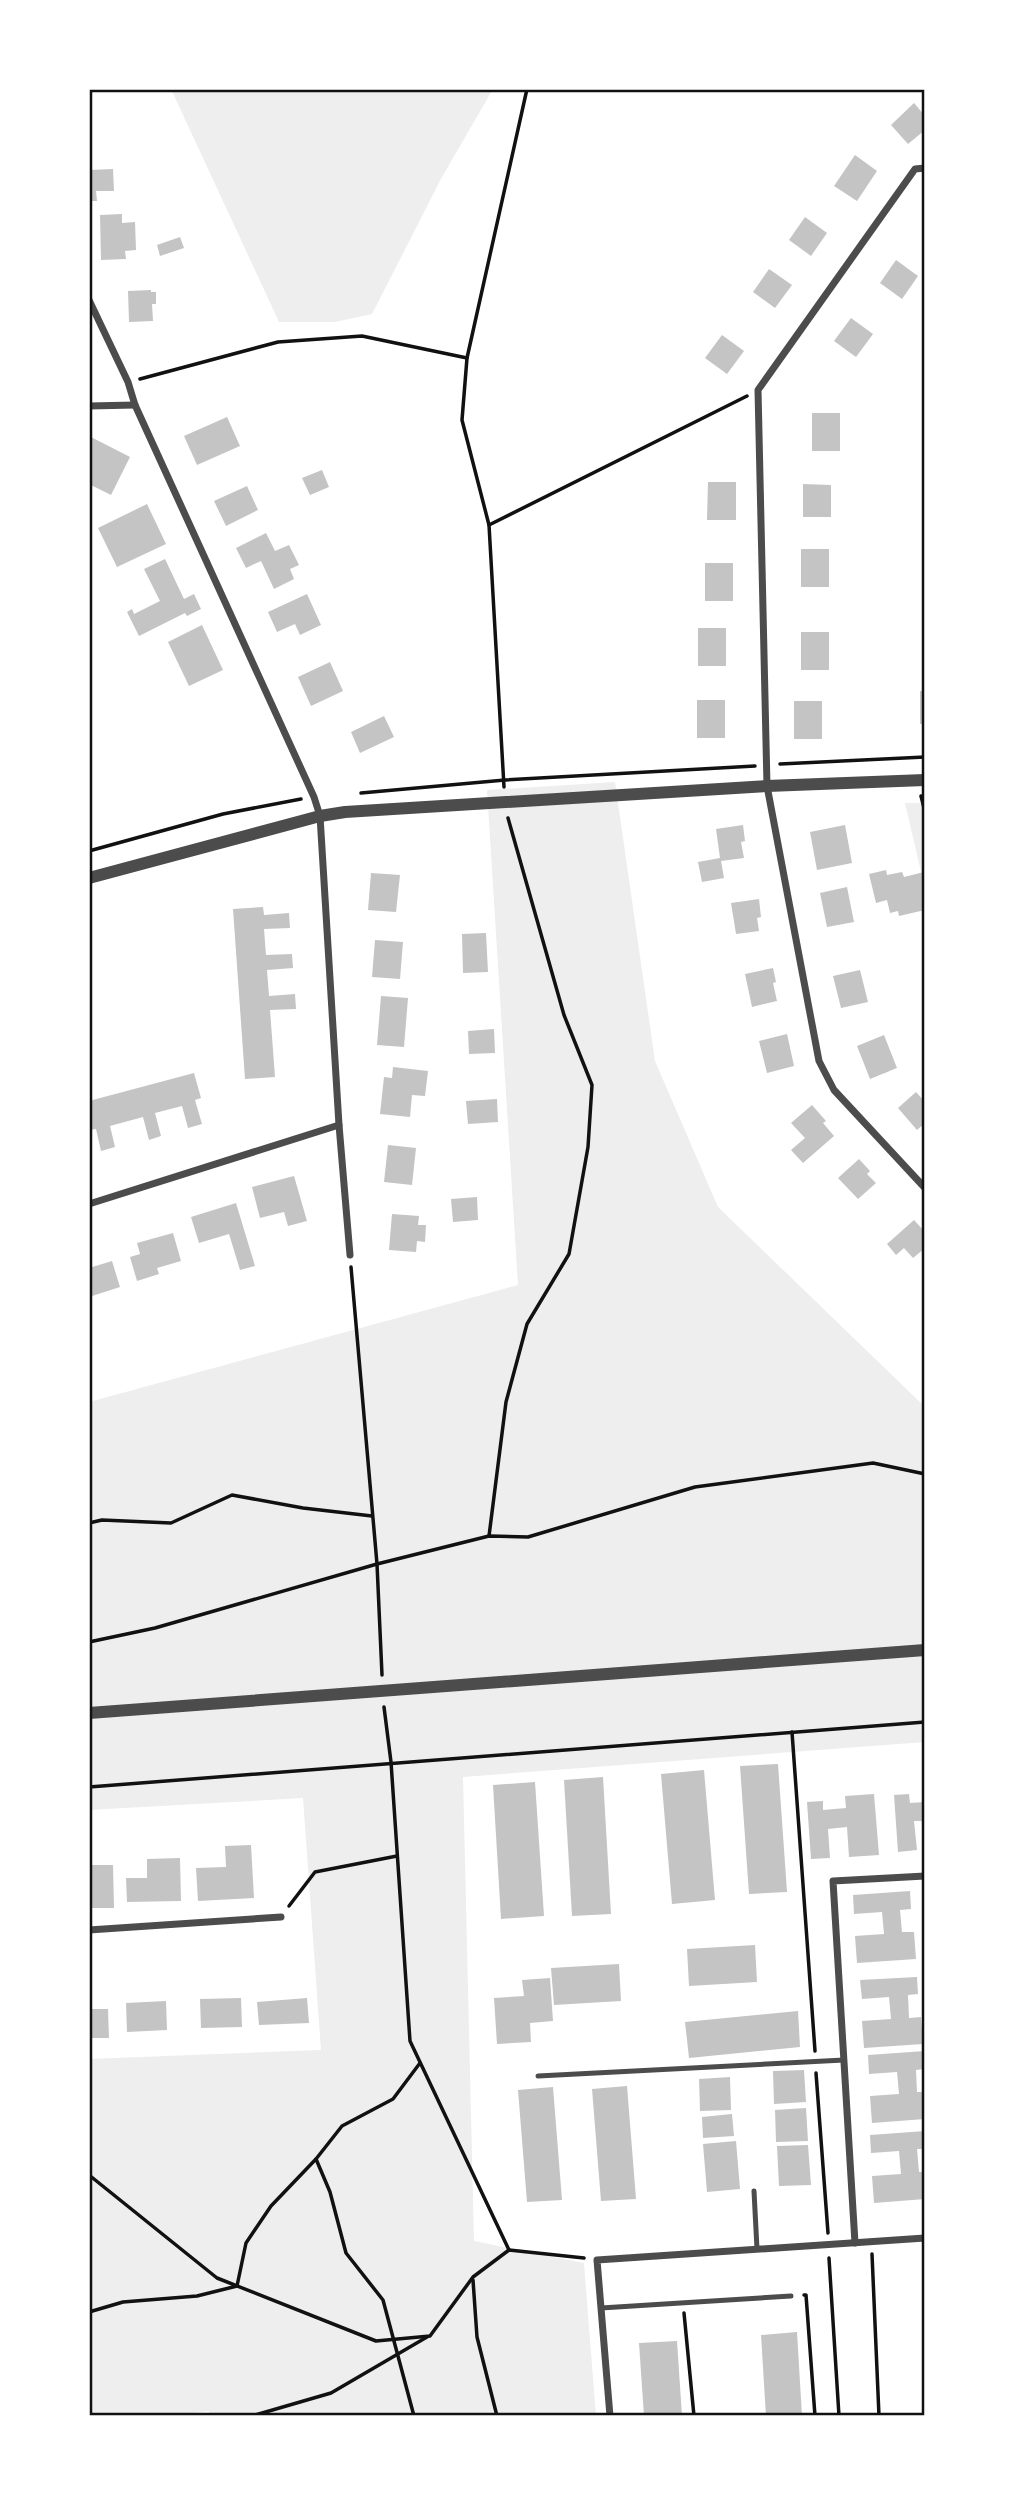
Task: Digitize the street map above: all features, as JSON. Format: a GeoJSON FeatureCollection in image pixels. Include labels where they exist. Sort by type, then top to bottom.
{"type":"FeatureCollection","features":[{"type":"Feature","properties":{"kind":"street"},"geometry":{"type":"LineString","coordinates":[[925,168],[915,169],[758,390],[767,786],[819,1061],[834,1090],[925,1188]]}},
{"type":"Feature","properties":{"kind":"street"},"geometry":{"type":"LineString","coordinates":[[89,300],[314,796],[320,816],[338,1125],[350,1255]]}},
{"type":"Feature","properties":{"kind":"street"},"geometry":{"type":"LineString","coordinates":[[89,407],[135,405]]}},
{"type":"Feature","properties":{"kind":"street"},"geometry":{"type":"LineString","coordinates":[[89,878],[345,811],[767,786],[925,780]]}},
{"type":"Feature","properties":{"kind":"street"},"geometry":{"type":"LineString","coordinates":[[89,1204],[338,1125]]}},
{"type":"Feature","properties":{"kind":"street"},"geometry":{"type":"LineString","coordinates":[[89,1713],[925,1650]]}},
{"type":"Feature","properties":{"kind":"street"},"geometry":{"type":"LineString","coordinates":[[855,2243],[833,1881],[925,1875]]}},
{"type":"Feature","properties":{"kind":"street"},"geometry":{"type":"LineString","coordinates":[[89,1930],[281,1916]]}},
{"type":"Feature","properties":{"kind":"street"},"geometry":{"type":"LineString","coordinates":[[610,2416],[597,2260],[925,2238]]}},
{"type":"Feature","properties":{"kind":"lane"},"geometry":{"type":"LineString","coordinates":[[538,2076],[844,2060]]}},
{"type":"Feature","properties":{"kind":"lane"},"geometry":{"type":"LineString","coordinates":[[754,2191],[757,2249]]}},
{"type":"Feature","properties":{"kind":"lane"},"geometry":{"type":"LineString","coordinates":[[601,2308],[791,2296]]}},
{"type":"Feature","properties":{"kind":"path"},"geometry":{"type":"LineString","coordinates":[[128,382],[278,342],[362,336],[467,358]]}},
{"type":"Feature","properties":{"kind":"path"},"geometry":{"type":"LineString","coordinates":[[489,525],[758,390]]}},
{"type":"Feature","properties":{"kind":"path"},"geometry":{"type":"LineString","coordinates":[[350,1255],[377,1564],[383,1692],[391,1762],[410,2041],[509,2250]]}},
{"type":"Feature","properties":{"kind":"path"},"geometry":{"type":"LineString","coordinates":[[89,1642],[155,1628],[377,1564],[489,1536],[528,1537],[695,1488],[873,1463],[925,1474]]}},
{"type":"Feature","properties":{"kind":"path"},"geometry":{"type":"LineString","coordinates":[[89,1523],[102,1520],[171,1523],[232,1495],[303,1508],[372,1516]]}},
{"type":"Feature","properties":{"kind":"path"},"geometry":{"type":"LineString","coordinates":[[89,1787],[925,1722]]}},
{"type":"Feature","properties":{"kind":"path"},"geometry":{"type":"LineString","coordinates":[[281,1916],[315,1872],[397,1856]]}},
{"type":"Feature","properties":{"kind":"path"},"geometry":{"type":"LineString","coordinates":[[237,2286],[246,2243],[271,2206],[316,2159],[342,2126],[393,2099],[420,2063]]}},
{"type":"Feature","properties":{"kind":"path"},"geometry":{"type":"LineString","coordinates":[[316,2159],[330,2192],[346,2253],[383,2300],[414,2416]]}},
{"type":"Feature","properties":{"kind":"path"},"geometry":{"type":"LineString","coordinates":[[89,2175],[216,2278],[376,2341],[430,2336]]}},
{"type":"Feature","properties":{"kind":"path"},"geometry":{"type":"LineString","coordinates":[[872,2242],[879,2416]]}},
{"type":"Feature","properties":{"kind":"path"},"geometry":{"type":"LineString","coordinates":[[252,2416],[331,2393],[430,2336],[473,2277],[509,2250],[597,2260]]}},
{"type":"Feature","properties":{"kind":"path"},"geometry":{"type":"LineString","coordinates":[[473,2277],[477,2337],[497,2416]]}},
{"type":"Feature","properties":{"kind":"path"},"geometry":{"type":"LineString","coordinates":[[89,2312],[123,2302],[197,2296],[237,2286]]}},
{"type":"Feature","properties":{"kind":"path"},"geometry":{"type":"LineString","coordinates":[[791,2296],[806,2295],[815,2416]]}},
{"type":"Feature","properties":{"kind":"path"},"geometry":{"type":"LineString","coordinates":[[681,2302],[694,2416]]}},
{"type":"Feature","properties":{"kind":"shaded area"},"geometry":{"type":"Polygon","coordinates":[[[171,89],[493,89],[442,177],[372,314],[335,322],[279,322],[171,89]]]}},
{"type":"Feature","properties":{"kind":"shaded area"},"geometry":{"type":"Polygon","coordinates":[[[615,782],[655,1061],[718,1207],[925,1407],[925,1742],[463,1777],[474,2241],[584,2263],[596,2416],[209,2416],[209,2411],[172,2416],[89,2416],[89,2059],[321,2050],[303,1798],[89,1810],[89,1402],[518,1285],[487,790],[615,782]]]}},
{"type":"Feature","properties":{"kind":"shaded area"},"geometry":{"type":"Polygon","coordinates":[[[905,803],[925,803],[925,889],[905,803]]]}},
{"type":"Feature","properties":{"kind":"building"},"geometry":{"type":"Polygon","coordinates":[[[914,103],[925,116],[925,130],[908,144],[891,125],[914,103]]]}},
{"type":"Feature","properties":{"kind":"building"},"geometry":{"type":"Polygon","coordinates":[[[855,155],[877,171],[857,201],[834,186],[855,155]]]}},
{"type":"Feature","properties":{"kind":"building"},"geometry":{"type":"Polygon","coordinates":[[[113,169],[114,191],[96,191],[97,201],[89,201],[89,170],[113,169]]]}},
{"type":"Feature","properties":{"kind":"building"},"geometry":{"type":"Polygon","coordinates":[[[122,214],[122,223],[135,222],[136,250],[125,251],[126,259],[101,260],[100,215],[122,214]]]}},
{"type":"Feature","properties":{"kind":"building"},"geometry":{"type":"Polygon","coordinates":[[[805,217],[827,233],[811,256],[789,240],[805,217]]]}},
{"type":"Feature","properties":{"kind":"building"},"geometry":{"type":"Polygon","coordinates":[[[180,237],[184,248],[160,256],[157,245],[180,237]]]}},
{"type":"Feature","properties":{"kind":"building"},"geometry":{"type":"Polygon","coordinates":[[[896,260],[918,276],[902,299],[880,283],[896,260]]]}},
{"type":"Feature","properties":{"kind":"building"},"geometry":{"type":"Polygon","coordinates":[[[769,269],[792,285],[775,308],[753,292],[769,269]]]}},
{"type":"Feature","properties":{"kind":"building"},"geometry":{"type":"Polygon","coordinates":[[[128,291],[156,292],[156,304],[152,304],[153,321],[129,322],[128,291]]]}},
{"type":"Feature","properties":{"kind":"building"},"geometry":{"type":"Polygon","coordinates":[[[851,318],[873,334],[856,357],[834,341],[851,318]]]}},
{"type":"Feature","properties":{"kind":"building"},"geometry":{"type":"Polygon","coordinates":[[[722,335],[744,351],[727,374],[705,358],[722,335]]]}},
{"type":"Feature","properties":{"kind":"building"},"geometry":{"type":"Polygon","coordinates":[[[812,413],[840,413],[840,451],[812,451],[812,413]]]}},
{"type":"Feature","properties":{"kind":"building"},"geometry":{"type":"Polygon","coordinates":[[[227,417],[240,446],[197,465],[184,436],[227,417]]]}},
{"type":"Feature","properties":{"kind":"building"},"geometry":{"type":"Polygon","coordinates":[[[89,436],[130,457],[111,495],[89,484],[89,436]]]}},
{"type":"Feature","properties":{"kind":"building"},"geometry":{"type":"Polygon","coordinates":[[[322,470],[329,487],[310,495],[302,478],[322,470]]]}},
{"type":"Feature","properties":{"kind":"building"},"geometry":{"type":"Polygon","coordinates":[[[708,482],[736,482],[736,520],[707,520],[708,482]]]}},
{"type":"Feature","properties":{"kind":"building"},"geometry":{"type":"Polygon","coordinates":[[[803,484],[831,485],[831,517],[803,517],[803,484]]]}},
{"type":"Feature","properties":{"kind":"building"},"geometry":{"type":"Polygon","coordinates":[[[247,486],[258,510],[226,526],[214,501],[247,486]]]}},
{"type":"Feature","properties":{"kind":"building"},"geometry":{"type":"Polygon","coordinates":[[[147,504],[166,544],[117,567],[98,528],[147,504]]]}},
{"type":"Feature","properties":{"kind":"building"},"geometry":{"type":"Polygon","coordinates":[[[266,533],[275,551],[289,545],[299,565],[290,569],[294,579],[274,589],[261,561],[246,568],[236,548],[266,533]]]}},
{"type":"Feature","properties":{"kind":"building"},"geometry":{"type":"Polygon","coordinates":[[[801,549],[829,549],[829,587],[801,587],[801,549]]]}},
{"type":"Feature","properties":{"kind":"building"},"geometry":{"type":"Polygon","coordinates":[[[165,559],[184,599],[194,594],[201,609],[187,616],[185,613],[139,636],[127,612],[132,609],[134,614],[160,601],[144,569],[165,559]]]}},
{"type":"Feature","properties":{"kind":"building"},"geometry":{"type":"Polygon","coordinates":[[[705,563],[733,563],[733,601],[705,601],[705,563]]]}},
{"type":"Feature","properties":{"kind":"building"},"geometry":{"type":"Polygon","coordinates":[[[307,594],[321,625],[300,635],[295,624],[277,632],[268,612],[307,594]]]}},
{"type":"Feature","properties":{"kind":"building"},"geometry":{"type":"Polygon","coordinates":[[[202,625],[223,670],[189,686],[168,642],[202,625]]]}},
{"type":"Feature","properties":{"kind":"building"},"geometry":{"type":"Polygon","coordinates":[[[698,628],[726,628],[726,666],[698,666],[698,628]]]}},
{"type":"Feature","properties":{"kind":"building"},"geometry":{"type":"Polygon","coordinates":[[[801,632],[829,632],[829,670],[801,670],[801,632]]]}},
{"type":"Feature","properties":{"kind":"building"},"geometry":{"type":"Polygon","coordinates":[[[330,662],[343,691],[311,706],[298,677],[330,662]]]}},
{"type":"Feature","properties":{"kind":"building"},"geometry":{"type":"Polygon","coordinates":[[[920,691],[925,691],[925,724],[920,724],[920,691]]]}},
{"type":"Feature","properties":{"kind":"building"},"geometry":{"type":"Polygon","coordinates":[[[697,700],[725,700],[725,738],[697,738],[697,700]]]}},
{"type":"Feature","properties":{"kind":"building"},"geometry":{"type":"Polygon","coordinates":[[[794,701],[822,701],[822,739],[794,739],[794,701]]]}},
{"type":"Feature","properties":{"kind":"building"},"geometry":{"type":"Polygon","coordinates":[[[384,716],[394,737],[360,753],[351,732],[384,716]]]}},
{"type":"Feature","properties":{"kind":"building"},"geometry":{"type":"Polygon","coordinates":[[[743,825],[745,841],[741,842],[744,858],[721,861],[724,878],[702,882],[698,862],[720,858],[716,829],[743,825]]]}},
{"type":"Feature","properties":{"kind":"building"},"geometry":{"type":"Polygon","coordinates":[[[845,825],[852,863],[817,870],[810,832],[845,825]]]}},
{"type":"Feature","properties":{"kind":"building"},"geometry":{"type":"Polygon","coordinates":[[[886,870],[887,875],[902,872],[904,877],[924,872],[925,910],[899,916],[898,911],[890,913],[887,900],[876,903],[869,874],[886,870]]]}},
{"type":"Feature","properties":{"kind":"building"},"geometry":{"type":"Polygon","coordinates":[[[371,873],[400,875],[396,912],[368,910],[371,873]]]}},
{"type":"Feature","properties":{"kind":"building"},"geometry":{"type":"Polygon","coordinates":[[[847,887],[854,922],[827,927],[820,893],[847,887]]]}},
{"type":"Feature","properties":{"kind":"building"},"geometry":{"type":"Polygon","coordinates":[[[759,899],[759,931],[736,934],[731,903],[759,899]]]}},
{"type":"Feature","properties":{"kind":"building"},"geometry":{"type":"Polygon","coordinates":[[[263,907],[264,915],[289,913],[290,928],[264,929],[266,955],[292,954],[293,968],[267,970],[269,996],[295,994],[296,1009],[270,1010],[275,1077],[245,1079],[233,909],[263,907]]]}},
{"type":"Feature","properties":{"kind":"building"},"geometry":{"type":"Polygon","coordinates":[[[486,933],[488,972],[463,973],[462,934],[486,933]]]}},
{"type":"Feature","properties":{"kind":"building"},"geometry":{"type":"Polygon","coordinates":[[[375,940],[403,942],[400,979],[372,977],[375,940]]]}},
{"type":"Feature","properties":{"kind":"building"},"geometry":{"type":"Polygon","coordinates":[[[773,968],[777,1001],[752,1007],[745,974],[773,968]]]}},
{"type":"Feature","properties":{"kind":"building"},"geometry":{"type":"Polygon","coordinates":[[[860,970],[868,1002],[841,1008],[833,976],[860,970]]]}},
{"type":"Feature","properties":{"kind":"building"},"geometry":{"type":"Polygon","coordinates":[[[381,996],[408,998],[404,1047],[377,1045],[381,996]]]}},
{"type":"Feature","properties":{"kind":"building"},"geometry":{"type":"Polygon","coordinates":[[[494,1029],[495,1053],[469,1054],[468,1031],[494,1029]]]}},
{"type":"Feature","properties":{"kind":"building"},"geometry":{"type":"Polygon","coordinates":[[[787,1034],[794,1066],[767,1073],[759,1041],[787,1034]]]}},
{"type":"Feature","properties":{"kind":"building"},"geometry":{"type":"Polygon","coordinates":[[[884,1035],[897,1068],[870,1079],[857,1046],[884,1035]]]}},
{"type":"Feature","properties":{"kind":"building"},"geometry":{"type":"Polygon","coordinates":[[[393,1067],[428,1071],[425,1096],[412,1095],[410,1117],[380,1114],[384,1077],[392,1078],[393,1067]]]}},
{"type":"Feature","properties":{"kind":"building"},"geometry":{"type":"Polygon","coordinates":[[[194,1073],[201,1098],[195,1100],[202,1124],[188,1128],[182,1106],[155,1113],[161,1136],[149,1140],[143,1117],[110,1126],[115,1147],[101,1151],[96,1129],[89,1130],[89,1101],[194,1073]]]}},
{"type":"Feature","properties":{"kind":"building"},"geometry":{"type":"Polygon","coordinates":[[[916,1092],[925,1102],[925,1123],[917,1130],[898,1108],[916,1092]]]}},
{"type":"Feature","properties":{"kind":"building"},"geometry":{"type":"Polygon","coordinates":[[[497,1099],[498,1122],[468,1124],[466,1101],[497,1099]]]}},
{"type":"Feature","properties":{"kind":"building"},"geometry":{"type":"Polygon","coordinates":[[[812,1105],[826,1121],[823,1123],[834,1136],[803,1163],[791,1150],[805,1138],[791,1123],[812,1105]]]}},
{"type":"Feature","properties":{"kind":"building"},"geometry":{"type":"Polygon","coordinates":[[[388,1145],[416,1148],[412,1185],[384,1182],[388,1145]]]}},
{"type":"Feature","properties":{"kind":"building"},"geometry":{"type":"Polygon","coordinates":[[[859,1159],[870,1171],[867,1174],[876,1183],[858,1199],[838,1178],[859,1159]]]}},
{"type":"Feature","properties":{"kind":"building"},"geometry":{"type":"Polygon","coordinates":[[[294,1176],[307,1221],[288,1226],[284,1212],[260,1218],[252,1187],[294,1176]]]}},
{"type":"Feature","properties":{"kind":"building"},"geometry":{"type":"Polygon","coordinates":[[[477,1197],[478,1220],[453,1222],[451,1199],[477,1197]]]}},
{"type":"Feature","properties":{"kind":"building"},"geometry":{"type":"Polygon","coordinates":[[[236,1203],[255,1266],[240,1270],[229,1234],[199,1243],[191,1217],[236,1203]]]}},
{"type":"Feature","properties":{"kind":"building"},"geometry":{"type":"Polygon","coordinates":[[[392,1214],[419,1216],[418,1225],[426,1225],[425,1242],[417,1241],[416,1252],[389,1250],[392,1214]]]}},
{"type":"Feature","properties":{"kind":"building"},"geometry":{"type":"Polygon","coordinates":[[[914,1220],[924,1231],[922,1233],[925,1236],[925,1248],[913,1258],[904,1248],[896,1255],[887,1244],[914,1220]]]}},
{"type":"Feature","properties":{"kind":"building"},"geometry":{"type":"Polygon","coordinates":[[[173,1233],[181,1261],[157,1268],[159,1274],[137,1281],[130,1257],[140,1254],[137,1243],[173,1233]]]}},
{"type":"Feature","properties":{"kind":"building"},"geometry":{"type":"Polygon","coordinates":[[[112,1261],[120,1287],[89,1297],[89,1268],[112,1261]]]}},
{"type":"Feature","properties":{"kind":"building"},"geometry":{"type":"Polygon","coordinates":[[[778,1764],[787,1892],[749,1894],[740,1766],[778,1764]]]}},
{"type":"Feature","properties":{"kind":"building"},"geometry":{"type":"Polygon","coordinates":[[[704,1770],[715,1900],[672,1904],[661,1774],[704,1770]]]}},
{"type":"Feature","properties":{"kind":"building"},"geometry":{"type":"Polygon","coordinates":[[[603,1777],[611,1914],[572,1916],[564,1780],[603,1777]]]}},
{"type":"Feature","properties":{"kind":"building"},"geometry":{"type":"Polygon","coordinates":[[[535,1782],[544,1916],[501,1919],[493,1785],[535,1782]]]}},
{"type":"Feature","properties":{"kind":"building"},"geometry":{"type":"Polygon","coordinates":[[[874,1794],[879,1855],[849,1857],[847,1827],[828,1829],[830,1858],[811,1859],[807,1802],[823,1801],[823,1810],[846,1808],[845,1796],[874,1794]]]}},
{"type":"Feature","properties":{"kind":"building"},"geometry":{"type":"Polygon","coordinates":[[[909,1794],[910,1803],[925,1802],[925,1821],[914,1821],[917,1850],[898,1852],[894,1795],[909,1794]]]}},
{"type":"Feature","properties":{"kind":"building"},"geometry":{"type":"Polygon","coordinates":[[[251,1845],[254,1898],[198,1901],[196,1868],[226,1867],[225,1846],[251,1845]]]}},
{"type":"Feature","properties":{"kind":"building"},"geometry":{"type":"Polygon","coordinates":[[[180,1858],[181,1901],[127,1902],[126,1878],[147,1878],[147,1859],[180,1858]]]}},
{"type":"Feature","properties":{"kind":"building"},"geometry":{"type":"Polygon","coordinates":[[[89,1865],[113,1865],[114,1908],[89,1908],[89,1865]]]}},
{"type":"Feature","properties":{"kind":"building"},"geometry":{"type":"Polygon","coordinates":[[[910,1891],[911,1909],[900,1910],[902,1932],[914,1932],[916,1959],[857,1963],[855,1936],[884,1934],[882,1912],[854,1914],[853,1895],[910,1891]]]}},
{"type":"Feature","properties":{"kind":"building"},"geometry":{"type":"Polygon","coordinates":[[[755,1945],[757,1982],[689,1986],[687,1949],[755,1945]]]}},
{"type":"Feature","properties":{"kind":"building"},"geometry":{"type":"Polygon","coordinates":[[[619,1964],[621,2001],[554,2005],[551,1968],[619,1964]]]}},
{"type":"Feature","properties":{"kind":"building"},"geometry":{"type":"Polygon","coordinates":[[[917,1977],[918,1994],[908,1995],[909,2018],[921,2017],[923,2044],[864,2048],[862,2021],[891,2019],[889,1997],[862,1999],[860,1980],[917,1977]]]}},
{"type":"Feature","properties":{"kind":"building"},"geometry":{"type":"Polygon","coordinates":[[[550,1978],[553,2021],[530,2023],[531,2042],[497,2044],[494,1998],[524,1996],[522,1980],[550,1978]]]}},
{"type":"Feature","properties":{"kind":"building"},"geometry":{"type":"Polygon","coordinates":[[[241,1998],[242,2027],[201,2028],[200,1999],[241,1998]]]}},
{"type":"Feature","properties":{"kind":"building"},"geometry":{"type":"Polygon","coordinates":[[[307,1998],[309,2023],[259,2025],[257,2002],[307,1998]]]}},
{"type":"Feature","properties":{"kind":"building"},"geometry":{"type":"Polygon","coordinates":[[[166,2001],[167,2030],[127,2032],[126,2003],[166,2001]]]}},
{"type":"Feature","properties":{"kind":"building"},"geometry":{"type":"Polygon","coordinates":[[[89,2009],[108,2009],[109,2038],[89,2038],[89,2009]]]}},
{"type":"Feature","properties":{"kind":"building"},"geometry":{"type":"Polygon","coordinates":[[[798,2011],[800,2047],[689,2058],[685,2022],[798,2011]]]}},
{"type":"Feature","properties":{"kind":"building"},"geometry":{"type":"Polygon","coordinates":[[[925,2051],[925,2069],[916,2070],[917,2092],[925,2092],[925,2119],[872,2123],[870,2096],[899,2094],[897,2072],[869,2074],[868,2055],[925,2051]]]}},
{"type":"Feature","properties":{"kind":"building"},"geometry":{"type":"Polygon","coordinates":[[[804,2070],[806,2102],[774,2104],[773,2071],[804,2070]]]}},
{"type":"Feature","properties":{"kind":"building"},"geometry":{"type":"Polygon","coordinates":[[[730,2077],[731,2110],[700,2111],[699,2079],[730,2077]]]}},
{"type":"Feature","properties":{"kind":"building"},"geometry":{"type":"Polygon","coordinates":[[[627,2086],[636,2199],[601,2201],[592,2089],[627,2086]]]}},
{"type":"Feature","properties":{"kind":"building"},"geometry":{"type":"Polygon","coordinates":[[[553,2087],[562,2200],[527,2202],[518,2090],[553,2087]]]}},
{"type":"Feature","properties":{"kind":"building"},"geometry":{"type":"Polygon","coordinates":[[[806,2108],[808,2141],[776,2142],[775,2110],[806,2108]]]}},
{"type":"Feature","properties":{"kind":"building"},"geometry":{"type":"Polygon","coordinates":[[[732,2114],[734,2136],[703,2138],[702,2117],[732,2114]]]}},
{"type":"Feature","properties":{"kind":"building"},"geometry":{"type":"Polygon","coordinates":[[[925,2131],[925,2149],[917,2149],[919,2172],[925,2172],[925,2199],[874,2203],[872,2176],[901,2174],[899,2151],[871,2153],[870,2135],[925,2131]]]}},
{"type":"Feature","properties":{"kind":"building"},"geometry":{"type":"Polygon","coordinates":[[[736,2141],[740,2189],[707,2192],[703,2144],[736,2141]]]}},
{"type":"Feature","properties":{"kind":"building"},"geometry":{"type":"Polygon","coordinates":[[[808,2145],[811,2185],[779,2186],[777,2146],[808,2145]]]}},
{"type":"Feature","properties":{"kind":"building"},"geometry":{"type":"Polygon","coordinates":[[[797,2332],[802,2416],[766,2416],[761,2335],[797,2332]]]}},
{"type":"Feature","properties":{"kind":"building"},"geometry":{"type":"Polygon","coordinates":[[[677,2341],[682,2416],[644,2416],[639,2343],[677,2341]]]}}]}
